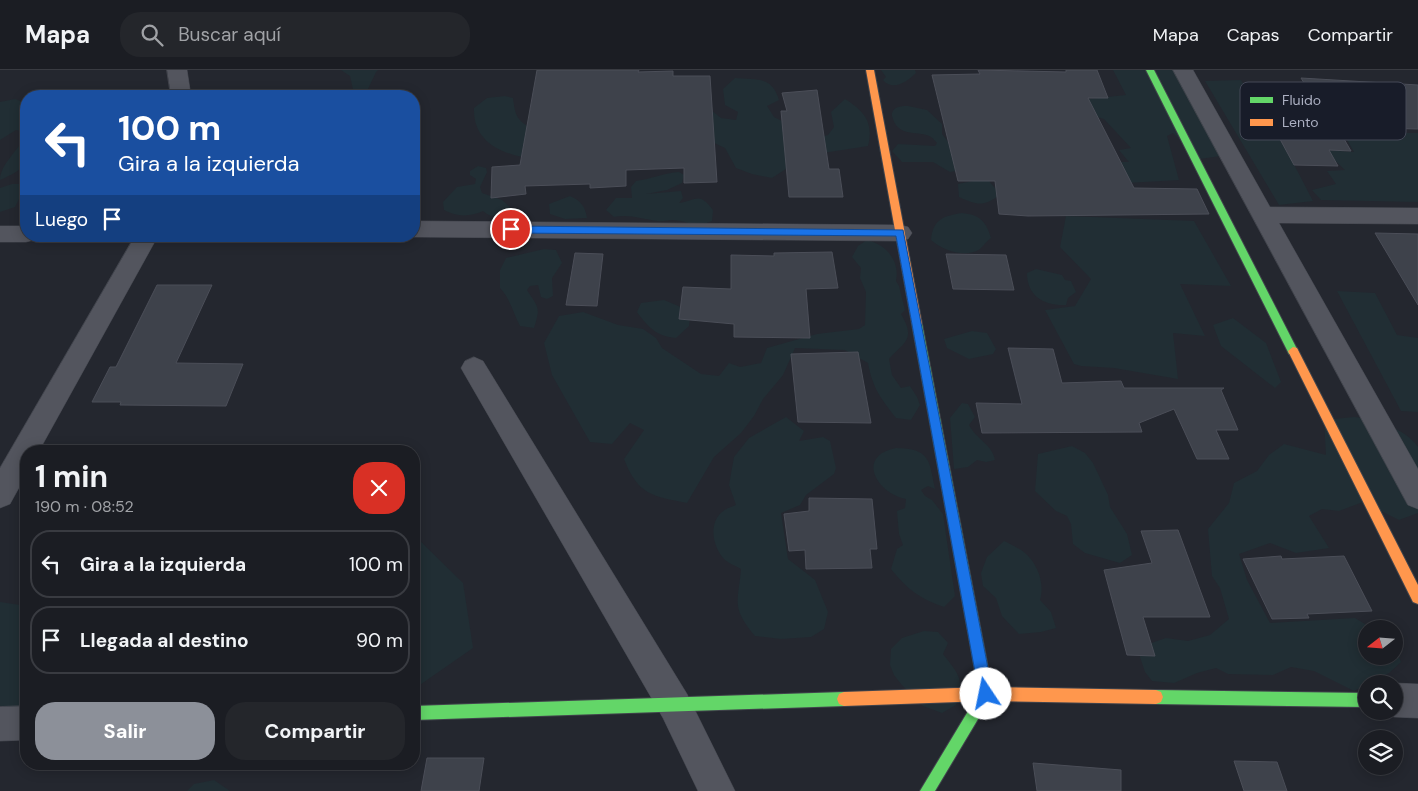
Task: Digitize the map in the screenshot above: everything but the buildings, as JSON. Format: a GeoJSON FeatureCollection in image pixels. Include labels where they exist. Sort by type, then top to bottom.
{"type":"FeatureCollection","features":[{"type":"Feature","properties":{"kind":"street"},"geometry":{"type":"LineString","coordinates":[[177,70],[180,90]]}},
{"type":"Feature","properties":{"kind":"street"},"geometry":{"type":"LineString","coordinates":[[870,70],[986,694],[928,791]]}},
{"type":"Feature","properties":{"kind":"street"},"geometry":{"type":"LineString","coordinates":[[1150,70],[1418,598]]}},
{"type":"Feature","properties":{"kind":"street"},"geometry":{"type":"LineString","coordinates":[[1183,70],[1416,488]]}},
{"type":"Feature","properties":{"kind":"street"},"geometry":{"type":"LineString","coordinates":[[1263,215],[1418,216]]}},
{"type":"Feature","properties":{"kind":"street"},"geometry":{"type":"LineString","coordinates":[[420,228],[900,233]]}},
{"type":"Feature","properties":{"kind":"street"},"geometry":{"type":"LineString","coordinates":[[0,234],[20,234]]}},
{"type":"Feature","properties":{"kind":"street"},"geometry":{"type":"LineString","coordinates":[[28,445],[144,242]]}},
{"type":"Feature","properties":{"kind":"street"},"geometry":{"type":"LineString","coordinates":[[474,368],[676,706],[717,791]]}},
{"type":"Feature","properties":{"kind":"street"},"geometry":{"type":"LineString","coordinates":[[0,495],[20,460]]}},
{"type":"Feature","properties":{"kind":"street"},"geometry":{"type":"LineString","coordinates":[[420,713],[676,706],[986,694],[1358,700]]}},
{"type":"Feature","properties":{"kind":"street"},"geometry":{"type":"LineString","coordinates":[[1403,700],[1418,701]]}},
{"type":"Feature","properties":{"kind":"street"},"geometry":{"type":"LineString","coordinates":[[0,724],[20,723]]}},
{"type":"Feature","properties":{"kind":"shaded area"},"geometry":{"type":"Polygon","coordinates":[[[341,70],[378,70],[367,90],[353,90],[350,76],[341,70]]]}},
{"type":"Feature","properties":{"kind":"shaded area"},"geometry":{"type":"Polygon","coordinates":[[[881,70],[915,70],[916,73],[905,82],[891,85],[883,80],[886,77],[881,70]]]}},
{"type":"Feature","properties":{"kind":"shaded area"},"geometry":{"type":"Polygon","coordinates":[[[1113,70],[1181,70],[1236,154],[1199,159],[1173,133],[1167,136],[1179,180],[1022,189],[1051,162],[1129,162],[1119,150],[1131,148],[1104,119],[1084,113],[1070,101],[1126,95],[1113,70]]]}},
{"type":"Feature","properties":{"kind":"shaded area"},"geometry":{"type":"Polygon","coordinates":[[[735,78],[763,81],[772,87],[779,100],[767,106],[774,117],[786,123],[800,143],[828,135],[834,127],[831,112],[845,99],[866,118],[870,130],[868,146],[816,154],[792,165],[772,178],[736,168],[725,148],[708,140],[706,106],[721,118],[736,120],[738,112],[725,105],[723,89],[735,78]]]}},
{"type":"Feature","properties":{"kind":"shaded area"},"geometry":{"type":"Polygon","coordinates":[[[1241,80],[1242,82],[1240,82],[1240,140],[1205,81],[1241,80]]]}},
{"type":"Feature","properties":{"kind":"shaded area"},"geometry":{"type":"Polygon","coordinates":[[[505,96],[513,98],[517,116],[531,128],[522,157],[503,151],[487,142],[477,127],[474,108],[487,98],[505,96]]]}},
{"type":"Feature","properties":{"kind":"shaded area"},"geometry":{"type":"Polygon","coordinates":[[[15,99],[20,101],[20,131],[16,130],[0,140],[0,102],[15,99]]]}},
{"type":"Feature","properties":{"kind":"shaded area"},"geometry":{"type":"Polygon","coordinates":[[[908,106],[927,110],[942,124],[942,134],[953,148],[956,171],[950,172],[933,162],[902,162],[892,151],[898,144],[935,146],[937,143],[932,137],[905,131],[896,125],[892,116],[894,109],[908,106]]]}},
{"type":"Feature","properties":{"kind":"shaded area"},"geometry":{"type":"Polygon","coordinates":[[[1406,133],[1418,133],[1418,202],[1321,200],[1312,190],[1336,184],[1327,171],[1345,170],[1324,150],[1354,152],[1347,140],[1406,140],[1406,133]]]}},
{"type":"Feature","properties":{"kind":"shaded area"},"geometry":{"type":"Polygon","coordinates":[[[1240,140],[1291,140],[1287,151],[1313,201],[1279,205],[1240,140]]]}},
{"type":"Feature","properties":{"kind":"shaded area"},"geometry":{"type":"Polygon","coordinates":[[[20,145],[20,169],[0,180],[6,163],[20,145]]]}},
{"type":"Feature","properties":{"kind":"shaded area"},"geometry":{"type":"Polygon","coordinates":[[[478,166],[486,168],[487,172],[480,187],[482,193],[502,200],[510,207],[509,212],[495,216],[483,211],[463,215],[453,214],[444,210],[443,202],[457,187],[475,184],[476,179],[470,175],[470,171],[478,166]]]}},
{"type":"Feature","properties":{"kind":"shaded area"},"geometry":{"type":"Polygon","coordinates":[[[679,172],[684,175],[682,183],[667,190],[646,194],[681,191],[683,198],[679,203],[701,199],[713,210],[712,221],[696,224],[630,216],[614,217],[606,210],[616,198],[632,198],[631,187],[636,181],[679,172]]]}},
{"type":"Feature","properties":{"kind":"shaded area"},"geometry":{"type":"Polygon","coordinates":[[[988,178],[1000,195],[989,202],[980,204],[959,197],[958,184],[988,178]]]}},
{"type":"Feature","properties":{"kind":"shaded area"},"geometry":{"type":"Polygon","coordinates":[[[12,184],[20,184],[20,197],[15,207],[0,212],[0,188],[12,184]]]}},
{"type":"Feature","properties":{"kind":"shaded area"},"geometry":{"type":"Polygon","coordinates":[[[570,196],[582,204],[587,218],[565,219],[550,214],[549,204],[570,196]]]}},
{"type":"Feature","properties":{"kind":"shaded area"},"geometry":{"type":"Polygon","coordinates":[[[962,213],[978,217],[987,227],[991,238],[980,249],[968,253],[954,252],[941,247],[931,240],[936,223],[949,216],[962,213]]]}},
{"type":"Feature","properties":{"kind":"shaded area"},"geometry":{"type":"Polygon","coordinates":[[[1066,216],[1194,221],[1231,286],[1180,284],[1205,336],[1173,333],[1178,379],[1114,368],[1074,364],[1045,310],[1075,306],[1091,279],[1060,247],[1066,216]]]}},
{"type":"Feature","properties":{"kind":"shaded area"},"geometry":{"type":"Polygon","coordinates":[[[867,240],[886,250],[896,267],[896,281],[905,310],[901,314],[908,329],[908,335],[904,344],[889,359],[892,375],[901,388],[910,386],[920,405],[911,420],[896,418],[890,411],[875,386],[868,363],[845,350],[795,348],[783,375],[763,399],[754,416],[741,433],[714,457],[687,503],[648,492],[641,487],[629,471],[624,459],[644,430],[630,423],[612,444],[590,442],[552,375],[544,343],[559,316],[583,312],[618,325],[643,329],[656,338],[662,348],[701,374],[719,376],[729,363],[740,367],[761,363],[767,348],[817,334],[859,329],[865,325],[866,292],[860,278],[861,268],[852,257],[858,246],[867,240]]]}},
{"type":"Feature","properties":{"kind":"shaded area"},"geometry":{"type":"Polygon","coordinates":[[[544,249],[556,250],[562,263],[552,278],[553,296],[547,299],[541,297],[538,285],[530,286],[527,290],[538,311],[536,321],[534,328],[520,326],[509,301],[500,288],[500,270],[506,258],[544,249]]]}},
{"type":"Feature","properties":{"kind":"shaded area"},"geometry":{"type":"Polygon","coordinates":[[[1036,269],[1062,275],[1065,280],[1071,281],[1076,292],[1068,298],[1066,305],[1051,304],[1038,298],[1030,288],[1027,273],[1036,269]]]}},
{"type":"Feature","properties":{"kind":"shaded area"},"geometry":{"type":"Polygon","coordinates":[[[1337,291],[1375,293],[1397,335],[1418,338],[1418,412],[1401,411],[1337,291]]]}},
{"type":"Feature","properties":{"kind":"shaded area"},"geometry":{"type":"Polygon","coordinates":[[[664,300],[683,308],[690,317],[689,326],[676,338],[658,333],[645,323],[637,312],[641,303],[664,300]]]}},
{"type":"Feature","properties":{"kind":"shaded area"},"geometry":{"type":"Polygon","coordinates":[[[1233,318],[1266,343],[1281,382],[1275,388],[1221,346],[1213,325],[1233,318]]]}},
{"type":"Feature","properties":{"kind":"shaded area"},"geometry":{"type":"Polygon","coordinates":[[[972,331],[987,333],[996,349],[993,354],[969,359],[947,348],[944,339],[972,331]]]}},
{"type":"Feature","properties":{"kind":"shaded area"},"geometry":{"type":"Polygon","coordinates":[[[962,403],[968,404],[975,417],[969,425],[991,450],[995,460],[986,462],[977,460],[968,467],[954,469],[950,418],[962,403]]]}},
{"type":"Feature","properties":{"kind":"shaded area"},"geometry":{"type":"Polygon","coordinates":[[[786,417],[804,431],[799,441],[823,437],[830,441],[836,468],[834,474],[806,495],[800,505],[781,513],[788,559],[815,580],[828,612],[824,629],[811,637],[781,639],[755,636],[742,618],[738,604],[741,569],[720,554],[715,542],[714,529],[715,523],[722,512],[736,505],[729,485],[734,457],[749,438],[786,417]]]}},
{"type":"Feature","properties":{"kind":"shaded area"},"geometry":{"type":"Polygon","coordinates":[[[1354,417],[1371,420],[1398,430],[1412,440],[1418,447],[1418,513],[1399,520],[1363,502],[1339,511],[1322,509],[1309,516],[1329,548],[1296,553],[1270,543],[1239,554],[1247,580],[1270,623],[1355,618],[1358,620],[1358,665],[1398,665],[1385,675],[1358,675],[1358,689],[1354,691],[1314,671],[1291,667],[1273,675],[1228,674],[1216,668],[1197,673],[1174,683],[1152,681],[1145,672],[1137,648],[1166,638],[1188,641],[1210,635],[1229,619],[1220,588],[1212,576],[1208,529],[1229,503],[1234,483],[1257,471],[1269,455],[1284,444],[1326,455],[1324,420],[1354,417]]]}},
{"type":"Feature","properties":{"kind":"shaded area"},"geometry":{"type":"Polygon","coordinates":[[[1072,446],[1085,453],[1093,463],[1108,495],[1110,507],[1127,534],[1132,555],[1120,563],[1085,553],[1073,544],[1071,524],[1067,516],[1056,511],[1035,491],[1038,454],[1072,446]]]}},
{"type":"Feature","properties":{"kind":"shaded area"},"geometry":{"type":"Polygon","coordinates":[[[896,448],[916,451],[922,454],[929,463],[935,489],[928,486],[921,490],[943,514],[955,596],[944,607],[914,592],[891,569],[897,549],[903,545],[899,534],[897,511],[905,508],[906,499],[896,496],[879,483],[875,475],[874,466],[876,459],[883,452],[896,448]]]}},
{"type":"Feature","properties":{"kind":"shaded area"},"geometry":{"type":"Polygon","coordinates":[[[420,541],[463,583],[473,648],[420,685],[420,541]]]}},
{"type":"Feature","properties":{"kind":"shaded area"},"geometry":{"type":"Polygon","coordinates":[[[1004,541],[1023,551],[1037,568],[1042,587],[1040,600],[1051,612],[1056,628],[1041,632],[1019,634],[1002,616],[996,598],[983,586],[981,573],[987,557],[1004,541]]]}},
{"type":"Feature","properties":{"kind":"shaded area"},"geometry":{"type":"Polygon","coordinates":[[[0,602],[20,605],[20,709],[0,712],[0,602]]]}},
{"type":"Feature","properties":{"kind":"shaded area"},"geometry":{"type":"Polygon","coordinates":[[[924,631],[938,632],[948,643],[943,654],[959,678],[960,689],[956,705],[942,713],[923,706],[901,684],[894,675],[890,665],[891,649],[902,638],[924,631]]]}},
{"type":"Feature","properties":{"kind":"shaded area"},"geometry":{"type":"Polygon","coordinates":[[[214,780],[230,791],[187,791],[194,784],[214,780]]]}},
{"type":"Feature","properties":{"kind":"traffic: fast"},"geometry":{"type":"LineString","coordinates":[[1150,70],[1293,351]]}},
{"type":"Feature","properties":{"kind":"traffic: fast"},"geometry":{"type":"LineString","coordinates":[[917,324],[986,694],[927,791]]}},
{"type":"Feature","properties":{"kind":"traffic: fast"},"geometry":{"type":"LineString","coordinates":[[1156,697],[1358,700]]}},
{"type":"Feature","properties":{"kind":"traffic: fast"},"geometry":{"type":"LineString","coordinates":[[420,713],[844,699]]}},
{"type":"Feature","properties":{"kind":"traffic: slow"},"geometry":{"type":"LineString","coordinates":[[870,70],[917,324]]}},
{"type":"Feature","properties":{"kind":"traffic: slow"},"geometry":{"type":"LineString","coordinates":[[1293,351],[1418,598]]}},
{"type":"Feature","properties":{"kind":"traffic: slow"},"geometry":{"type":"LineString","coordinates":[[844,699],[986,694],[1156,697]]}},
{"type":"Feature","properties":{"kind":"route"},"geometry":{"type":"LineString","coordinates":[[511,229],[900,233],[986,694]]}}]}
